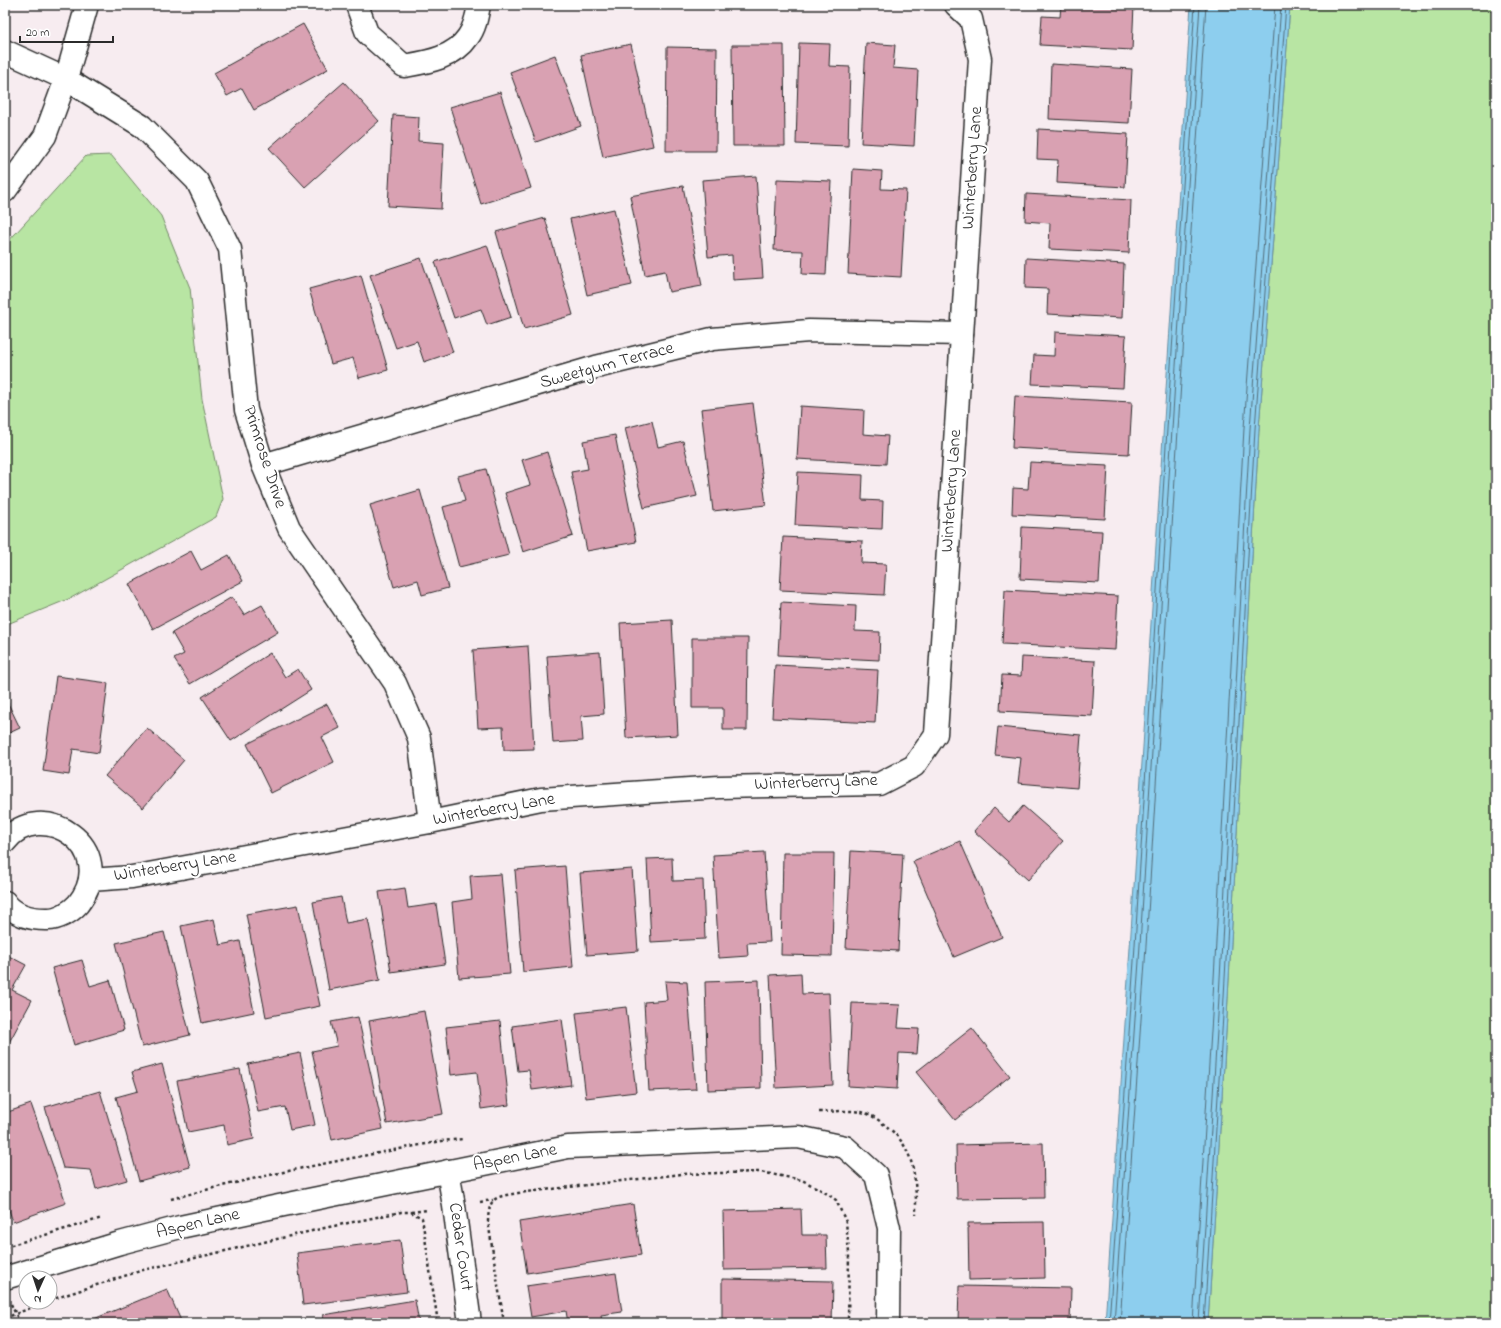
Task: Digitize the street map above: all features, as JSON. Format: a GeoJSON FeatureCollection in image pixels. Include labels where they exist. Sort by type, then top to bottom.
{"type":"FeatureCollection","features":[{"type":"Feature","properties":{"kind":"street"},"geometry":{"type":"LineString","coordinates":[[5,191],[45,136],[66,79],[87,5]]}},
{"type":"Feature","properties":{"kind":"street"},"geometry":{"type":"LineString","coordinates":[[357,5],[367,33],[404,66],[426,62],[450,54],[468,38],[474,24],[479,5]]}},
{"type":"Feature","properties":{"kind":"street","name":"Winterberry Lane"},"geometry":{"type":"LineString","coordinates":[[90,880],[132,876],[430,822],[541,799],[719,786],[879,784],[914,766],[936,734],[980,59],[971,19],[956,5]]}},
{"type":"Feature","properties":{"kind":"street","name":"Primrose Drive"},"geometry":{"type":"LineString","coordinates":[[5,51],[66,79],[142,126],[197,181],[230,249],[246,410],[263,465],[288,528],[396,683],[419,738],[430,822]]}},
{"type":"Feature","properties":{"kind":"street","name":"Sweetgum Terrace"},"geometry":{"type":"LineString","coordinates":[[263,465],[596,367],[712,339],[809,331],[962,334]]}},
{"type":"Feature","properties":{"kind":"street","name":"Winterberry Lane"},"geometry":{"type":"LineString","coordinates":[[5,842],[8,837],[21,829],[36,824],[51,824],[65,829],[77,838],[86,851],[90,865],[90,880],[85,895],[76,906],[63,915],[49,920],[34,919],[19,914],[5,902]]}},
{"type":"Feature","properties":{"kind":"street","name":"Aspen Lane"},"geometry":{"type":"LineString","coordinates":[[5,1278],[120,1243],[180,1228],[274,1207],[568,1147],[798,1137],[845,1147],[876,1174],[889,1228],[888,1323]]}},
{"type":"Feature","properties":{"kind":"street","name":"Cedar Court"},"geometry":{"type":"LineString","coordinates":[[448,1171],[470,1323]]}},
{"type":"Feature","properties":{"kind":"path"},"geometry":{"type":"LineString","coordinates":[[504,1323],[488,1221],[489,1207],[494,1200],[502,1196],[518,1193],[682,1174],[760,1172],[802,1180],[836,1200],[846,1222],[848,1253],[848,1323]]}},
{"type":"Feature","properties":{"kind":"path"},"geometry":{"type":"LineString","coordinates":[[58,1297],[143,1270],[329,1226],[401,1212],[411,1212],[422,1218],[438,1323]]}},
{"type":"Feature","properties":{"kind":"path"},"geometry":{"type":"LineString","coordinates":[[9,1300],[20,1323]]}},
{"type":"Feature","properties":{"kind":"path"},"geometry":{"type":"LineString","coordinates":[[5,1318],[26,1310]]}},
{"type":"Feature","properties":{"kind":"green space"},"geometry":{"type":"Polygon","coordinates":[[[1290,5],[1496,5],[1496,1323],[1208,1323],[1227,1016],[1259,429],[1290,5]]]}},
{"type":"Feature","properties":{"kind":"green space"},"geometry":{"type":"Polygon","coordinates":[[[111,155],[161,216],[190,288],[202,399],[223,499],[216,517],[71,598],[5,625],[5,245],[86,156],[111,155]]]}},
{"type":"Feature","properties":{"kind":"water"},"geometry":{"type":"Polygon","coordinates":[[[1191,5],[1290,5],[1259,429],[1227,1016],[1208,1323],[1105,1323],[1127,994],[1191,5]]]}},
{"type":"Feature","properties":{"kind":"building"},"geometry":{"type":"Polygon","coordinates":[[[243,5],[271,5],[271,8],[243,5]]]}},
{"type":"Feature","properties":{"kind":"building"},"geometry":{"type":"Polygon","coordinates":[[[1061,5],[1134,5],[1132,50],[1040,45],[1042,16],[1060,17],[1061,5]]]}},
{"type":"Feature","properties":{"kind":"building"},"geometry":{"type":"Polygon","coordinates":[[[303,24],[328,69],[254,110],[242,88],[227,96],[214,73],[303,24]]]}},
{"type":"Feature","properties":{"kind":"building"},"geometry":{"type":"Polygon","coordinates":[[[799,43],[830,44],[829,66],[850,67],[848,146],[796,144],[799,43]]]}},
{"type":"Feature","properties":{"kind":"building"},"geometry":{"type":"Polygon","coordinates":[[[866,43],[895,45],[893,68],[918,70],[914,146],[861,143],[866,43]]]}},
{"type":"Feature","properties":{"kind":"building"},"geometry":{"type":"Polygon","coordinates":[[[631,44],[653,146],[603,157],[581,55],[631,44]]]}},
{"type":"Feature","properties":{"kind":"building"},"geometry":{"type":"Polygon","coordinates":[[[732,45],[784,45],[785,146],[733,146],[732,45]]]}},
{"type":"Feature","properties":{"kind":"building"},"geometry":{"type":"Polygon","coordinates":[[[667,47],[717,48],[716,151],[666,151],[667,47]]]}},
{"type":"Feature","properties":{"kind":"building"},"geometry":{"type":"Polygon","coordinates":[[[555,55],[581,126],[536,142],[510,72],[555,55]]]}},
{"type":"Feature","properties":{"kind":"building"},"geometry":{"type":"Polygon","coordinates":[[[1051,64],[1132,69],[1129,123],[1049,119],[1051,64]]]}},
{"type":"Feature","properties":{"kind":"building"},"geometry":{"type":"Polygon","coordinates":[[[344,82],[379,121],[305,187],[269,148],[344,82]]]}},
{"type":"Feature","properties":{"kind":"building"},"geometry":{"type":"Polygon","coordinates":[[[500,92],[531,188],[481,204],[450,107],[500,92]]]}},
{"type":"Feature","properties":{"kind":"building"},"geometry":{"type":"Polygon","coordinates":[[[393,115],[419,117],[418,141],[444,143],[441,209],[388,206],[393,115]]]}},
{"type":"Feature","properties":{"kind":"building"},"geometry":{"type":"Polygon","coordinates":[[[1038,129],[1128,134],[1125,187],[1057,183],[1058,160],[1037,159],[1038,129]]]}},
{"type":"Feature","properties":{"kind":"building"},"geometry":{"type":"Polygon","coordinates":[[[853,169],[882,171],[881,189],[906,190],[901,277],[848,274],[853,169]]]}},
{"type":"Feature","properties":{"kind":"building"},"geometry":{"type":"Polygon","coordinates":[[[756,176],[763,278],[733,280],[732,255],[708,257],[702,180],[756,176]]]}},
{"type":"Feature","properties":{"kind":"building"},"geometry":{"type":"Polygon","coordinates":[[[777,179],[831,181],[826,275],[802,274],[803,251],[774,250],[777,179]]]}},
{"type":"Feature","properties":{"kind":"building"},"geometry":{"type":"Polygon","coordinates":[[[683,186],[702,286],[669,292],[665,271],[645,275],[630,196],[683,186]]]}},
{"type":"Feature","properties":{"kind":"building"},"geometry":{"type":"Polygon","coordinates":[[[1026,194],[1131,200],[1129,253],[1049,249],[1050,223],[1025,221],[1026,194]]]}},
{"type":"Feature","properties":{"kind":"building"},"geometry":{"type":"Polygon","coordinates":[[[614,209],[632,285],[587,295],[570,219],[614,209]]]}},
{"type":"Feature","properties":{"kind":"building"},"geometry":{"type":"Polygon","coordinates":[[[545,218],[573,315],[524,329],[496,232],[545,218]]]}},
{"type":"Feature","properties":{"kind":"building"},"geometry":{"type":"Polygon","coordinates":[[[487,245],[511,317],[487,325],[481,309],[454,318],[435,262],[487,245]]]}},
{"type":"Feature","properties":{"kind":"building"},"geometry":{"type":"Polygon","coordinates":[[[421,258],[453,352],[424,362],[417,341],[396,348],[370,275],[421,258]]]}},
{"type":"Feature","properties":{"kind":"building"},"geometry":{"type":"Polygon","coordinates":[[[1026,258],[1124,264],[1122,318],[1047,314],[1048,289],[1025,288],[1026,258]]]}},
{"type":"Feature","properties":{"kind":"building"},"geometry":{"type":"Polygon","coordinates":[[[361,275],[388,370],[359,378],[353,358],[331,364],[309,289],[361,275]]]}},
{"type":"Feature","properties":{"kind":"building"},"geometry":{"type":"Polygon","coordinates":[[[1055,332],[1126,336],[1123,388],[1032,384],[1034,355],[1054,356],[1055,332]]]}},
{"type":"Feature","properties":{"kind":"building"},"geometry":{"type":"Polygon","coordinates":[[[1015,396],[1132,402],[1129,454],[1012,448],[1015,396]]]}},
{"type":"Feature","properties":{"kind":"building"},"geometry":{"type":"Polygon","coordinates":[[[753,403],[766,505],[713,511],[701,409],[753,403]]]}},
{"type":"Feature","properties":{"kind":"building"},"geometry":{"type":"Polygon","coordinates":[[[800,406],[864,410],[863,434],[888,436],[886,464],[797,459],[800,406]]]}},
{"type":"Feature","properties":{"kind":"building"},"geometry":{"type":"Polygon","coordinates":[[[652,421],[658,447],[683,441],[697,496],[644,508],[625,428],[652,421]]]}},
{"type":"Feature","properties":{"kind":"building"},"geometry":{"type":"Polygon","coordinates":[[[615,435],[636,542],[587,551],[571,472],[588,469],[583,441],[615,435]]]}},
{"type":"Feature","properties":{"kind":"building"},"geometry":{"type":"Polygon","coordinates":[[[547,452],[573,536],[523,552],[505,493],[530,485],[522,460],[547,452]]]}},
{"type":"Feature","properties":{"kind":"building"},"geometry":{"type":"Polygon","coordinates":[[[1030,462],[1108,466],[1105,519],[1012,514],[1013,488],[1028,489],[1030,462]]]}},
{"type":"Feature","properties":{"kind":"building"},"geometry":{"type":"Polygon","coordinates":[[[486,469],[509,555],[459,567],[443,507],[465,501],[458,476],[486,469]]]}},
{"type":"Feature","properties":{"kind":"building"},"geometry":{"type":"Polygon","coordinates":[[[798,472],[863,475],[862,500],[883,501],[882,529],[795,525],[798,472]]]}},
{"type":"Feature","properties":{"kind":"building"},"geometry":{"type":"Polygon","coordinates":[[[420,490],[448,588],[422,595],[418,580],[394,587],[370,505],[420,490]]]}},
{"type":"Feature","properties":{"kind":"building"},"geometry":{"type":"Polygon","coordinates":[[[1022,527],[1102,531],[1099,583],[1020,579],[1022,527]]]}},
{"type":"Feature","properties":{"kind":"building"},"geometry":{"type":"Polygon","coordinates":[[[783,537],[862,541],[861,563],[886,564],[884,595],[780,590],[783,537]]]}},
{"type":"Feature","properties":{"kind":"building"},"geometry":{"type":"Polygon","coordinates":[[[191,551],[201,570],[229,555],[243,581],[153,629],[129,584],[191,551]]]}},
{"type":"Feature","properties":{"kind":"building"},"geometry":{"type":"Polygon","coordinates":[[[1005,590],[1118,596],[1115,650],[1002,644],[1005,590]]]}},
{"type":"Feature","properties":{"kind":"building"},"geometry":{"type":"Polygon","coordinates":[[[232,597],[244,615],[262,605],[278,632],[190,684],[174,659],[184,654],[172,633],[232,597]]]}},
{"type":"Feature","properties":{"kind":"building"},"geometry":{"type":"Polygon","coordinates":[[[781,602],[856,606],[855,631],[880,632],[879,660],[778,655],[781,602]]]}},
{"type":"Feature","properties":{"kind":"building"},"geometry":{"type":"Polygon","coordinates":[[[672,620],[678,735],[626,738],[620,623],[672,620]]]}},
{"type":"Feature","properties":{"kind":"building"},"geometry":{"type":"Polygon","coordinates":[[[692,638],[748,638],[747,730],[723,730],[723,708],[692,708],[692,638]]]}},
{"type":"Feature","properties":{"kind":"building"},"geometry":{"type":"Polygon","coordinates":[[[528,646],[534,749],[504,750],[503,727],[478,728],[473,650],[528,646]]]}},
{"type":"Feature","properties":{"kind":"building"},"geometry":{"type":"Polygon","coordinates":[[[600,652],[604,714],[581,716],[583,741],[553,743],[547,656],[600,652]]]}},
{"type":"Feature","properties":{"kind":"building"},"geometry":{"type":"Polygon","coordinates":[[[270,653],[285,677],[298,669],[311,690],[231,741],[202,697],[270,653]]]}},
{"type":"Feature","properties":{"kind":"building"},"geometry":{"type":"Polygon","coordinates":[[[1022,657],[1095,661],[1092,716],[1000,711],[1002,675],[1021,676],[1022,657]]]}},
{"type":"Feature","properties":{"kind":"building"},"geometry":{"type":"Polygon","coordinates":[[[775,665],[878,670],[875,723],[772,718],[775,665]]]}},
{"type":"Feature","properties":{"kind":"building"},"geometry":{"type":"Polygon","coordinates":[[[56,676],[108,683],[99,753],[73,749],[69,775],[43,771],[56,676]]]}},
{"type":"Feature","properties":{"kind":"building"},"geometry":{"type":"Polygon","coordinates":[[[5,697],[20,728],[5,735],[5,697]]]}},
{"type":"Feature","properties":{"kind":"building"},"geometry":{"type":"Polygon","coordinates":[[[327,704],[340,728],[322,737],[334,762],[271,793],[247,744],[327,704]]]}},
{"type":"Feature","properties":{"kind":"building"},"geometry":{"type":"Polygon","coordinates":[[[998,727],[1081,735],[1077,788],[1018,783],[1021,758],[995,755],[998,727]]]}},
{"type":"Feature","properties":{"kind":"building"},"geometry":{"type":"Polygon","coordinates":[[[147,728],[184,760],[143,808],[105,776],[147,728]]]}},
{"type":"Feature","properties":{"kind":"building"},"geometry":{"type":"Polygon","coordinates":[[[1023,806],[1063,841],[1028,880],[974,831],[994,808],[1009,822],[1023,806]]]}},
{"type":"Feature","properties":{"kind":"building"},"geometry":{"type":"Polygon","coordinates":[[[960,841],[1002,937],[954,957],[913,861],[960,841]]]}},
{"type":"Feature","properties":{"kind":"building"},"geometry":{"type":"Polygon","coordinates":[[[851,851],[903,854],[898,951],[846,948],[851,851]]]}},
{"type":"Feature","properties":{"kind":"building"},"geometry":{"type":"Polygon","coordinates":[[[764,852],[770,942],[747,943],[748,956],[719,958],[713,855],[764,852]]]}},
{"type":"Feature","properties":{"kind":"building"},"geometry":{"type":"Polygon","coordinates":[[[783,853],[834,853],[832,956],[781,955],[783,853]]]}},
{"type":"Feature","properties":{"kind":"building"},"geometry":{"type":"Polygon","coordinates":[[[672,858],[673,881],[703,880],[705,939],[651,942],[647,859],[672,858]]]}},
{"type":"Feature","properties":{"kind":"building"},"geometry":{"type":"Polygon","coordinates":[[[565,866],[573,967],[523,972],[515,870],[565,866]]]}},
{"type":"Feature","properties":{"kind":"building"},"geometry":{"type":"Polygon","coordinates":[[[632,869],[638,951],[587,955],[580,873],[632,869]]]}},
{"type":"Feature","properties":{"kind":"building"},"geometry":{"type":"Polygon","coordinates":[[[501,874],[510,974],[459,978],[452,902],[472,899],[470,876],[501,874]]]}},
{"type":"Feature","properties":{"kind":"building"},"geometry":{"type":"Polygon","coordinates":[[[405,888],[408,908],[436,904],[445,964],[391,972],[379,892],[405,888]]]}},
{"type":"Feature","properties":{"kind":"building"},"geometry":{"type":"Polygon","coordinates":[[[341,897],[346,923],[368,919],[380,980],[329,990],[313,902],[341,897]]]}},
{"type":"Feature","properties":{"kind":"building"},"geometry":{"type":"Polygon","coordinates":[[[298,905],[320,1006],[266,1017],[246,914],[298,905]]]}},
{"type":"Feature","properties":{"kind":"building"},"geometry":{"type":"Polygon","coordinates":[[[214,919],[220,945],[240,941],[254,1012],[202,1023],[181,926],[214,919]]]}},
{"type":"Feature","properties":{"kind":"building"},"geometry":{"type":"Polygon","coordinates":[[[164,932],[190,1035],[142,1047],[116,943],[164,932]]]}},
{"type":"Feature","properties":{"kind":"building"},"geometry":{"type":"Polygon","coordinates":[[[5,954],[26,965],[12,990],[32,1000],[5,1050],[5,954]]]}},
{"type":"Feature","properties":{"kind":"building"},"geometry":{"type":"Polygon","coordinates":[[[82,960],[90,986],[110,980],[124,1030],[74,1045],[52,968],[82,960]]]}},
{"type":"Feature","properties":{"kind":"building"},"geometry":{"type":"Polygon","coordinates":[[[801,973],[802,994],[829,993],[833,1085],[776,1088],[770,975],[801,973]]]}},
{"type":"Feature","properties":{"kind":"building"},"geometry":{"type":"Polygon","coordinates":[[[759,980],[761,1088],[708,1090],[705,982],[759,980]]]}},
{"type":"Feature","properties":{"kind":"building"},"geometry":{"type":"Polygon","coordinates":[[[665,981],[687,982],[696,1089],[649,1091],[644,1002],[667,1000],[665,981]]]}},
{"type":"Feature","properties":{"kind":"building"},"geometry":{"type":"Polygon","coordinates":[[[852,1003],[900,1005],[898,1028],[919,1029],[917,1054],[899,1053],[897,1089],[848,1086],[852,1003]]]}},
{"type":"Feature","properties":{"kind":"building"},"geometry":{"type":"Polygon","coordinates":[[[626,1007],[636,1092],[586,1098],[576,1013],[626,1007]]]}},
{"type":"Feature","properties":{"kind":"building"},"geometry":{"type":"Polygon","coordinates":[[[424,1011],[443,1114],[387,1124],[369,1021],[424,1011]]]}},
{"type":"Feature","properties":{"kind":"building"},"geometry":{"type":"Polygon","coordinates":[[[358,1017],[383,1129],[332,1140],[312,1051],[337,1046],[331,1022],[358,1017]]]}},
{"type":"Feature","properties":{"kind":"building"},"geometry":{"type":"Polygon","coordinates":[[[562,1019],[571,1085],[532,1090],[529,1070],[518,1071],[512,1026],[562,1019]]]}},
{"type":"Feature","properties":{"kind":"building"},"geometry":{"type":"Polygon","coordinates":[[[500,1021],[509,1105],[481,1109],[477,1072],[451,1075],[446,1027],[500,1021]]]}},
{"type":"Feature","properties":{"kind":"building"},"geometry":{"type":"Polygon","coordinates":[[[972,1028],[1010,1076],[955,1120],[916,1072],[972,1028]]]}},
{"type":"Feature","properties":{"kind":"building"},"geometry":{"type":"Polygon","coordinates":[[[300,1053],[315,1125],[290,1130],[285,1107],[258,1112],[248,1064],[300,1053]]]}},
{"type":"Feature","properties":{"kind":"building"},"geometry":{"type":"Polygon","coordinates":[[[162,1064],[190,1167],[139,1181],[116,1097],[138,1091],[132,1072],[162,1064]]]}},
{"type":"Feature","properties":{"kind":"building"},"geometry":{"type":"Polygon","coordinates":[[[240,1069],[254,1139],[227,1145],[224,1125],[188,1132],[177,1081],[240,1069]]]}},
{"type":"Feature","properties":{"kind":"building"},"geometry":{"type":"Polygon","coordinates":[[[100,1091],[127,1180],[96,1189],[91,1170],[63,1168],[45,1107],[100,1091]]]}},
{"type":"Feature","properties":{"kind":"building"},"geometry":{"type":"Polygon","coordinates":[[[31,1104],[66,1203],[13,1222],[5,1198],[5,1113],[31,1104]]]}},
{"type":"Feature","properties":{"kind":"building"},"geometry":{"type":"Polygon","coordinates":[[[1043,1143],[1044,1198],[957,1199],[956,1145],[1043,1143]]]}},
{"type":"Feature","properties":{"kind":"building"},"geometry":{"type":"Polygon","coordinates":[[[633,1204],[641,1255],[527,1273],[519,1222],[633,1204]]]}},
{"type":"Feature","properties":{"kind":"building"},"geometry":{"type":"Polygon","coordinates":[[[801,1209],[802,1235],[826,1235],[827,1268],[724,1270],[723,1211],[801,1209]]]}},
{"type":"Feature","properties":{"kind":"building"},"geometry":{"type":"Polygon","coordinates":[[[1044,1222],[1045,1278],[969,1280],[968,1223],[1044,1222]]]}},
{"type":"Feature","properties":{"kind":"building"},"geometry":{"type":"Polygon","coordinates":[[[400,1240],[407,1292],[303,1305],[297,1253],[400,1240]]]}},
{"type":"Feature","properties":{"kind":"building"},"geometry":{"type":"Polygon","coordinates":[[[616,1273],[622,1312],[601,1315],[602,1323],[568,1323],[566,1311],[531,1317],[526,1286],[616,1273]]]}},
{"type":"Feature","properties":{"kind":"building"},"geometry":{"type":"Polygon","coordinates":[[[722,1279],[833,1281],[832,1323],[722,1323],[722,1279]]]}},
{"type":"Feature","properties":{"kind":"building"},"geometry":{"type":"Polygon","coordinates":[[[959,1286],[1071,1288],[1070,1323],[958,1323],[959,1286]]]}},
{"type":"Feature","properties":{"kind":"building"},"geometry":{"type":"Polygon","coordinates":[[[167,1289],[182,1323],[84,1323],[167,1289]]]}},
{"type":"Feature","properties":{"kind":"building"},"geometry":{"type":"Polygon","coordinates":[[[415,1300],[419,1323],[324,1323],[323,1315],[415,1300]]]}}]}
